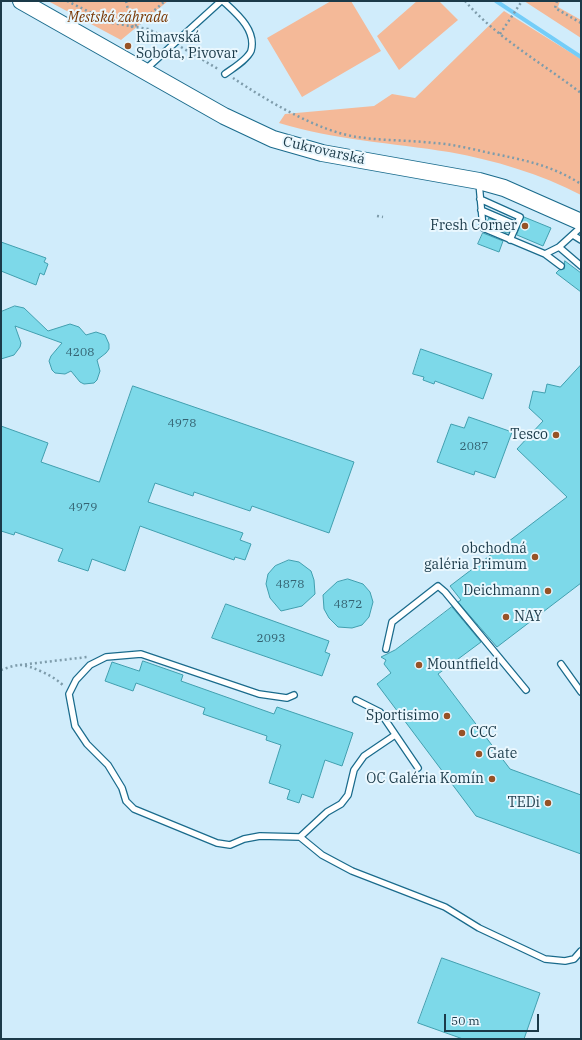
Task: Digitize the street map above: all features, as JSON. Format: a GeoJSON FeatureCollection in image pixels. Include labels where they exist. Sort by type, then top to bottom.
{"type":"FeatureCollection","features":[{"type":"Feature","properties":{"kind":"main road","name":"Cukrovarská"},"geometry":{"type":"LineString","coordinates":[[21,1],[224,116],[273,139],[322,153],[479,181],[504,188],[577,228]]}},
{"type":"Feature","properties":{"kind":"lane"},"geometry":{"type":"LineString","coordinates":[[145,70],[176,44],[222,1],[244,21],[251,37],[250,51],[240,63],[225,74]]}},
{"type":"Feature","properties":{"kind":"lane"},"geometry":{"type":"LineString","coordinates":[[479,181],[483,228],[545,254],[562,266]]}},
{"type":"Feature","properties":{"kind":"lane"},"geometry":{"type":"LineString","coordinates":[[480,199],[520,216],[510,240]]}},
{"type":"Feature","properties":{"kind":"lane"},"geometry":{"type":"LineString","coordinates":[[481,210],[516,225]]}},
{"type":"Feature","properties":{"kind":"lane"},"geometry":{"type":"LineString","coordinates":[[545,254],[559,247],[577,228],[581,227]]}},
{"type":"Feature","properties":{"kind":"lane"},"geometry":{"type":"LineString","coordinates":[[577,228],[581,240]]}},
{"type":"Feature","properties":{"kind":"lane"},"geometry":{"type":"LineString","coordinates":[[559,247],[581,266]]}},
{"type":"Feature","properties":{"kind":"lane"},"geometry":{"type":"LineString","coordinates":[[386,649],[392,622],[438,586],[445,592],[526,690]]}},
{"type":"Feature","properties":{"kind":"lane"},"geometry":{"type":"LineString","coordinates":[[294,695],[286,698],[259,694],[141,654],[106,657],[90,666],[76,680],[69,694],[75,726],[87,744],[108,765],[122,788],[126,801],[134,809],[217,843],[230,845],[244,839],[260,836],[300,837],[322,855],[352,871],[445,907],[478,928],[545,959],[565,961],[574,959],[581,951]]}},
{"type":"Feature","properties":{"kind":"lane"},"geometry":{"type":"LineString","coordinates":[[560,664],[581,692]]}},
{"type":"Feature","properties":{"kind":"lane"},"geometry":{"type":"LineString","coordinates":[[356,700],[380,712],[418,768]]}},
{"type":"Feature","properties":{"kind":"lane"},"geometry":{"type":"LineString","coordinates":[[300,837],[327,812],[341,804],[348,795],[354,770],[364,756],[395,735]]}},
{"type":"Feature","properties":{"kind":"path"},"geometry":{"type":"LineString","coordinates":[[67,1],[112,24],[148,29],[291,112],[331,130],[357,137],[436,143],[514,158],[548,166],[581,184]]}},
{"type":"Feature","properties":{"kind":"path"},"geometry":{"type":"LineString","coordinates":[[126,1],[132,27]]}},
{"type":"Feature","properties":{"kind":"path"},"geometry":{"type":"LineString","coordinates":[[132,27],[139,24],[165,1]]}},
{"type":"Feature","properties":{"kind":"path"},"geometry":{"type":"LineString","coordinates":[[465,1],[481,19],[581,93]]}},
{"type":"Feature","properties":{"kind":"path"},"geometry":{"type":"LineString","coordinates":[[500,34],[522,1]]}},
{"type":"Feature","properties":{"kind":"path"},"geometry":{"type":"LineString","coordinates":[[557,1],[555,8],[581,23]]}},
{"type":"Feature","properties":{"kind":"path"},"geometry":{"type":"LineString","coordinates":[[377,216],[384,217]]}},
{"type":"Feature","properties":{"kind":"path"},"geometry":{"type":"LineString","coordinates":[[1,670],[20,665],[81,657],[106,657]]}},
{"type":"Feature","properties":{"kind":"path"},"geometry":{"type":"LineString","coordinates":[[20,665],[36,670],[61,682],[69,694]]}},
{"type":"Feature","properties":{"kind":"green space","name":"Mestská záhrada"},"geometry":{"type":"Polygon","coordinates":[[[48,1],[168,1],[121,40],[48,1]]]}},
{"type":"Feature","properties":{"kind":"green space"},"geometry":{"type":"Polygon","coordinates":[[[331,1],[351,1],[381,51],[302,97],[267,38],[331,1]]]}},
{"type":"Feature","properties":{"kind":"green space"},"geometry":{"type":"Polygon","coordinates":[[[417,1],[439,1],[458,20],[399,70],[377,36],[417,1]]]}},
{"type":"Feature","properties":{"kind":"green space"},"geometry":{"type":"Polygon","coordinates":[[[524,1],[560,1],[558,7],[581,20],[581,38],[524,1]]]}},
{"type":"Feature","properties":{"kind":"green space"},"geometry":{"type":"Polygon","coordinates":[[[504,11],[581,59],[581,195],[534,174],[483,159],[449,152],[342,137],[300,129],[279,123],[285,114],[374,106],[392,94],[415,98],[504,11]]]}},
{"type":"Feature","properties":{"kind":"building"},"geometry":{"type":"Polygon","coordinates":[[[524,217],[551,228],[543,246],[517,235],[524,217]]]}},
{"type":"Feature","properties":{"kind":"building"},"geometry":{"type":"Polygon","coordinates":[[[489,218],[511,227],[509,232],[507,233],[487,225],[489,218]]]}},
{"type":"Feature","properties":{"kind":"building"},"geometry":{"type":"Polygon","coordinates":[[[483,233],[503,241],[499,252],[478,244],[483,233]]]}},
{"type":"Feature","properties":{"kind":"building"},"geometry":{"type":"Polygon","coordinates":[[[1,242],[46,258],[44,262],[48,264],[44,275],[40,273],[36,285],[1,271],[1,242]]]}},
{"type":"Feature","properties":{"kind":"building"},"geometry":{"type":"Polygon","coordinates":[[[565,261],[581,273],[581,292],[556,273],[559,270],[564,269],[565,261]]]}},
{"type":"Feature","properties":{"kind":"building"},"geometry":{"type":"Polygon","coordinates":[[[15,306],[24,308],[48,331],[70,324],[79,327],[86,335],[96,332],[105,335],[109,344],[109,349],[97,360],[100,371],[97,380],[94,383],[84,384],[80,382],[71,371],[65,374],[55,373],[52,370],[49,361],[51,356],[62,343],[15,326],[21,343],[20,347],[14,355],[1,359],[1,312],[15,306]]]}},
{"type":"Feature","properties":{"kind":"building"},"geometry":{"type":"Polygon","coordinates":[[[421,349],[492,374],[483,399],[435,381],[434,384],[423,380],[424,377],[413,374],[421,349]]]}},
{"type":"Feature","properties":{"kind":"building","name":"obchodná galéria Primum"},"geometry":{"type":"Polygon","coordinates":[[[581,365],[581,583],[497,647],[458,602],[461,600],[450,586],[567,497],[517,449],[543,421],[529,408],[533,391],[545,393],[547,384],[560,387],[581,365]]]}},
{"type":"Feature","properties":{"kind":"building"},"geometry":{"type":"Polygon","coordinates":[[[133,386],[354,462],[329,533],[252,506],[250,511],[194,492],[193,496],[155,483],[148,502],[243,533],[240,540],[251,544],[245,560],[235,557],[234,560],[140,526],[125,571],[92,559],[88,571],[58,561],[63,549],[15,532],[14,535],[1,531],[1,426],[48,443],[41,462],[99,482],[133,386]]]}},
{"type":"Feature","properties":{"kind":"building"},"geometry":{"type":"Polygon","coordinates":[[[469,417],[512,432],[495,478],[475,471],[474,475],[437,462],[451,424],[464,428],[469,417]]]}},
{"type":"Feature","properties":{"kind":"building"},"geometry":{"type":"Polygon","coordinates":[[[289,560],[299,562],[311,571],[314,580],[315,594],[302,606],[281,611],[270,598],[266,584],[268,574],[275,566],[289,560]]]}},
{"type":"Feature","properties":{"kind":"building"},"geometry":{"type":"Polygon","coordinates":[[[348,579],[363,584],[370,592],[373,602],[369,617],[362,625],[352,628],[338,627],[329,618],[324,609],[323,595],[337,582],[348,579]]]}},
{"type":"Feature","properties":{"kind":"building"},"geometry":{"type":"Polygon","coordinates":[[[226,604],[329,641],[325,652],[330,654],[322,676],[212,638],[226,604]]]}},
{"type":"Feature","properties":{"kind":"building","name":"OC Galéria Komín"},"geometry":{"type":"Polygon","coordinates":[[[452,607],[481,642],[438,674],[510,769],[581,795],[581,854],[476,816],[377,684],[391,673],[384,664],[386,660],[381,657],[395,650],[452,607]]]}},
{"type":"Feature","properties":{"kind":"building"},"geometry":{"type":"Polygon","coordinates":[[[143,661],[183,675],[181,681],[274,714],[277,707],[353,733],[342,766],[325,760],[313,798],[302,794],[299,803],[287,799],[290,790],[269,783],[281,745],[266,740],[267,736],[203,714],[205,708],[136,683],[133,691],[105,681],[112,662],[139,671],[143,661]]]}},
{"type":"Feature","properties":{"kind":"building"},"geometry":{"type":"Polygon","coordinates":[[[442,958],[540,993],[524,1039],[463,1039],[418,1023],[442,958]]]}},
{"type":"Feature","properties":{"kind":"waterway"},"geometry":{"type":"LineString","coordinates":[[496,1],[581,57]]}},
{"type":"Feature","properties":{"kind":"place","name":"Rimavská Sobota, Pivovar"},"geometry":{"type":"Point","coordinates":[128,46]}},
{"type":"Feature","properties":{"kind":"place","name":"Fresh Corner"},"geometry":{"type":"Point","coordinates":[525,226]}},
{"type":"Feature","properties":{"kind":"place","name":"Tesco"},"geometry":{"type":"Point","coordinates":[556,435]}},
{"type":"Feature","properties":{"kind":"place","name":"obchodná galéria Primum"},"geometry":{"type":"Point","coordinates":[535,557]}},
{"type":"Feature","properties":{"kind":"place","name":"Deichmann"},"geometry":{"type":"Point","coordinates":[548,591]}},
{"type":"Feature","properties":{"kind":"place","name":"NAY"},"geometry":{"type":"Point","coordinates":[506,617]}},
{"type":"Feature","properties":{"kind":"place","name":"Mountfield"},"geometry":{"type":"Point","coordinates":[419,665]}},
{"type":"Feature","properties":{"kind":"place","name":"Sportisimo"},"geometry":{"type":"Point","coordinates":[447,716]}},
{"type":"Feature","properties":{"kind":"place","name":"CCC"},"geometry":{"type":"Point","coordinates":[462,733]}},
{"type":"Feature","properties":{"kind":"place","name":"Gate"},"geometry":{"type":"Point","coordinates":[479,754]}},
{"type":"Feature","properties":{"kind":"place","name":"OC Galéria Komín"},"geometry":{"type":"Point","coordinates":[492,779]}},
{"type":"Feature","properties":{"kind":"place","name":"TEDi"},"geometry":{"type":"Point","coordinates":[548,803]}}]}
